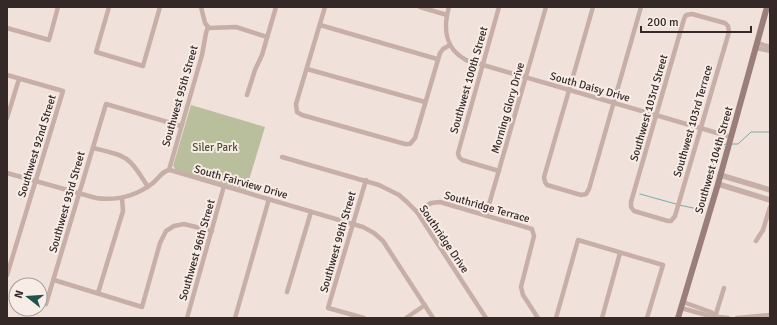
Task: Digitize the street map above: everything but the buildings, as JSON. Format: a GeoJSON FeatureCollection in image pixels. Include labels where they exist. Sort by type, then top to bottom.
{"type":"FeatureCollection","features":[{"type":"Feature","properties":{"kind":"main road","name":"Southwest 104th Street"},"geometry":{"type":"LineString","coordinates":[[678,318],[731,139],[767,7]]}},
{"type":"Feature","properties":{"kind":"street"},"geometry":{"type":"LineString","coordinates":[[7,28],[49,40],[58,7]]}},
{"type":"Feature","properties":{"kind":"street"},"geometry":{"type":"LineString","coordinates":[[109,7],[96,52],[143,66],[160,7]]}},
{"type":"Feature","properties":{"kind":"street"},"geometry":{"type":"LineString","coordinates":[[201,7],[205,23],[208,27],[236,27],[267,37]]}},
{"type":"Feature","properties":{"kind":"street"},"geometry":{"type":"LineString","coordinates":[[247,95],[276,7]]}},
{"type":"Feature","properties":{"kind":"street"},"geometry":{"type":"LineString","coordinates":[[325,7],[296,104],[297,112],[302,115],[405,144],[410,144],[415,138],[440,51],[450,45],[445,27],[449,7]]}},
{"type":"Feature","properties":{"kind":"street"},"geometry":{"type":"LineString","coordinates":[[420,7],[447,15]]}},
{"type":"Feature","properties":{"kind":"street","name":"Southwest 100th Street"},"geometry":{"type":"LineString","coordinates":[[499,7],[458,153],[462,160],[499,171]]}},
{"type":"Feature","properties":{"kind":"street","name":"Morning Glory Drive"},"geometry":{"type":"LineString","coordinates":[[486,214],[546,7]]}},
{"type":"Feature","properties":{"kind":"street"},"geometry":{"type":"LineString","coordinates":[[593,7],[544,176],[545,183],[551,187],[578,195],[585,195],[589,189],[641,7]]}},
{"type":"Feature","properties":{"kind":"street","name":"Southwest 103rd Street"},"geometry":{"type":"LineString","coordinates":[[672,220],[668,221],[636,212],[631,207],[631,202],[684,19],[688,15],[695,14],[725,23],[728,26]]}},
{"type":"Feature","properties":{"kind":"street"},"geometry":{"type":"LineString","coordinates":[[320,25],[437,59]]}},
{"type":"Feature","properties":{"kind":"street","name":"Southwest 103rd Terrace"},"geometry":{"type":"LineString","coordinates":[[672,220],[675,216],[729,32],[728,26]]}},
{"type":"Feature","properties":{"kind":"street","name":"Southwest 95th Street"},"geometry":{"type":"LineString","coordinates":[[169,170],[202,55],[208,27]]}},
{"type":"Feature","properties":{"kind":"street","name":"South Daisy Drive"},"geometry":{"type":"LineString","coordinates":[[450,45],[463,58],[483,65],[657,115],[731,139]]}},
{"type":"Feature","properties":{"kind":"street"},"geometry":{"type":"LineString","coordinates":[[756,45],[770,47]]}},
{"type":"Feature","properties":{"kind":"street"},"geometry":{"type":"LineString","coordinates":[[756,45],[770,51]]}},
{"type":"Feature","properties":{"kind":"street"},"geometry":{"type":"LineString","coordinates":[[307,69],[425,102]]}},
{"type":"Feature","properties":{"kind":"street"},"geometry":{"type":"LineString","coordinates":[[7,75],[19,79],[7,118]]}},
{"type":"Feature","properties":{"kind":"street","name":"Southwest 92nd Street"},"geometry":{"type":"LineString","coordinates":[[7,275],[63,91],[19,79]]}},
{"type":"Feature","properties":{"kind":"street","name":"Southwest 93rd Street"},"geometry":{"type":"LineString","coordinates":[[48,298],[106,104],[182,126]]}},
{"type":"Feature","properties":{"kind":"street"},"geometry":{"type":"LineString","coordinates":[[93,148],[127,159],[134,166],[148,187]]}},
{"type":"Feature","properties":{"kind":"street","name":"Southridge Drive"},"geometry":{"type":"LineString","coordinates":[[282,157],[366,180],[393,191],[407,202],[417,212],[486,318]]}},
{"type":"Feature","properties":{"kind":"street"},"geometry":{"type":"LineString","coordinates":[[7,172],[79,194],[102,199],[122,198],[138,193],[169,170]]}},
{"type":"Feature","properties":{"kind":"street","name":"South Fairview Drive"},"geometry":{"type":"LineString","coordinates":[[169,170],[353,224],[372,231],[382,241],[433,318]]}},
{"type":"Feature","properties":{"kind":"street"},"geometry":{"type":"LineString","coordinates":[[720,175],[770,190]]}},
{"type":"Feature","properties":{"kind":"street","name":"Southwest 99th Street"},"geometry":{"type":"LineString","coordinates":[[364,318],[328,308],[366,180]]}},
{"type":"Feature","properties":{"kind":"street"},"geometry":{"type":"LineString","coordinates":[[718,184],[770,200]]}},
{"type":"Feature","properties":{"kind":"street","name":"Southwest 96th Street"},"geometry":{"type":"LineString","coordinates":[[187,318],[224,186]]}},
{"type":"Feature","properties":{"kind":"street"},"geometry":{"type":"LineString","coordinates":[[98,293],[123,211],[122,198]]}},
{"type":"Feature","properties":{"kind":"street"},"geometry":{"type":"LineString","coordinates":[[235,318],[269,199]]}},
{"type":"Feature","properties":{"kind":"street","name":"Southridge Terrace"},"geometry":{"type":"LineString","coordinates":[[417,212],[436,202],[486,214],[526,226],[533,230],[533,240],[521,287],[523,295],[538,318]]}},
{"type":"Feature","properties":{"kind":"street"},"geometry":{"type":"LineString","coordinates":[[756,241],[763,230],[770,207]]}},
{"type":"Feature","properties":{"kind":"street"},"geometry":{"type":"LineString","coordinates":[[287,292],[311,212]]}},
{"type":"Feature","properties":{"kind":"street"},"geometry":{"type":"LineString","coordinates":[[54,280],[142,307],[160,243],[166,231],[174,226],[184,224],[212,231]]}},
{"type":"Feature","properties":{"kind":"street"},"geometry":{"type":"LineString","coordinates":[[556,318],[578,240],[620,254],[663,265],[647,318]]}},
{"type":"Feature","properties":{"kind":"street"},"geometry":{"type":"LineString","coordinates":[[602,318],[620,254]]}},
{"type":"Feature","properties":{"kind":"street"},"geometry":{"type":"LineString","coordinates":[[715,317],[724,288]]}},
{"type":"Feature","properties":{"kind":"street"},"geometry":{"type":"LineString","coordinates":[[406,318],[425,305]]}},
{"type":"Feature","properties":{"kind":"street"},"geometry":{"type":"LineString","coordinates":[[682,305],[711,312],[715,317],[728,318]]}},
{"type":"Feature","properties":{"kind":"street"},"geometry":{"type":"LineString","coordinates":[[737,318],[770,315]]}},
{"type":"Feature","properties":{"kind":"green space","name":"Siler Park"},"geometry":{"type":"Polygon","coordinates":[[[191,105],[265,127],[246,190],[176,170],[173,166],[191,105]]]}},
{"type":"Feature","properties":{"kind":"waterway"},"geometry":{"type":"LineString","coordinates":[[732,144],[738,144],[751,132],[770,132]]}},
{"type":"Feature","properties":{"kind":"waterway"},"geometry":{"type":"LineString","coordinates":[[679,205],[698,209],[700,207],[719,146],[726,144]]}},
{"type":"Feature","properties":{"kind":"waterway"},"geometry":{"type":"LineString","coordinates":[[640,194],[676,204]]}}]}
